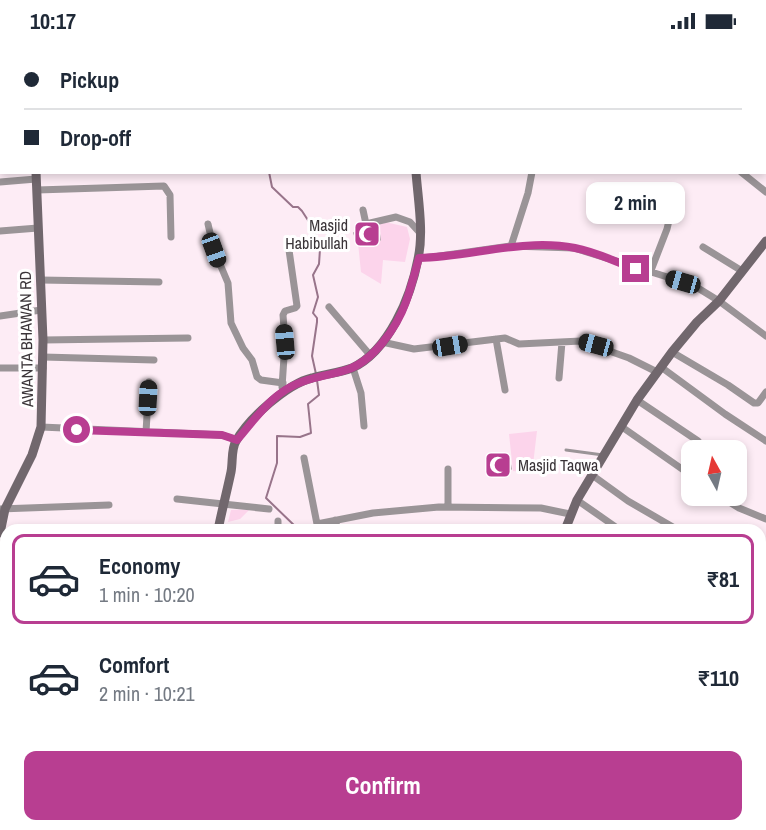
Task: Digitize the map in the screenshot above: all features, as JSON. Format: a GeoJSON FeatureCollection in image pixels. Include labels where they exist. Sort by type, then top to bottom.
{"type":"FeatureCollection","features":[{"type":"Feature","properties":{"kind":"street"},"geometry":{"type":"LineString","coordinates":[[692,42],[697,42]]}},
{"type":"Feature","properties":{"kind":"street"},"geometry":{"type":"LineString","coordinates":[[219,524],[237,440],[258,414],[282,388],[353,368],[382,342],[405,304],[419,258],[420,232],[416,174]]}},
{"type":"Feature","properties":{"kind":"street"},"geometry":{"type":"LineString","coordinates":[[511,246],[532,174]]}},
{"type":"Feature","properties":{"kind":"street"},"geometry":{"type":"LineString","coordinates":[[744,174],[766,192]]}},
{"type":"Feature","properties":{"kind":"street"},"geometry":{"type":"LineString","coordinates":[[0,182],[36,176]]}},
{"type":"Feature","properties":{"kind":"street","name":"AWANTA BHAWAN RD"},"geometry":{"type":"LineString","coordinates":[[1,524],[3,509],[32,455],[41,427],[44,340],[36,176]]}},
{"type":"Feature","properties":{"kind":"street"},"geometry":{"type":"LineString","coordinates":[[37,190],[164,186],[170,195],[171,237]]}},
{"type":"Feature","properties":{"kind":"street"},"geometry":{"type":"LineString","coordinates":[[650,273],[667,229],[674,199]]}},
{"type":"Feature","properties":{"kind":"street"},"geometry":{"type":"LineString","coordinates":[[363,210],[366,224],[396,217],[410,222],[420,232]]}},
{"type":"Feature","properties":{"kind":"street"},"geometry":{"type":"LineString","coordinates":[[208,224],[214,250],[228,283],[229,314],[233,329],[252,360],[257,377],[282,388]]}},
{"type":"Feature","properties":{"kind":"street"},"geometry":{"type":"LineString","coordinates":[[0,231],[38,228]]}},
{"type":"Feature","properties":{"kind":"street"},"geometry":{"type":"LineString","coordinates":[[567,524],[576,500],[637,400],[672,352],[718,301],[766,241]]}},
{"type":"Feature","properties":{"kind":"street"},"geometry":{"type":"LineString","coordinates":[[419,258],[511,246],[574,248],[693,285],[766,336]]}},
{"type":"Feature","properties":{"kind":"street"},"geometry":{"type":"LineString","coordinates":[[703,248],[742,271]]}},
{"type":"Feature","properties":{"kind":"street"},"geometry":{"type":"LineString","coordinates":[[282,388],[285,342],[283,315],[285,311],[295,309],[297,306],[289,250]]}},
{"type":"Feature","properties":{"kind":"street"},"geometry":{"type":"LineString","coordinates":[[40,280],[159,282]]}},
{"type":"Feature","properties":{"kind":"street"},"geometry":{"type":"LineString","coordinates":[[329,307],[370,355]]}},
{"type":"Feature","properties":{"kind":"street"},"geometry":{"type":"LineString","coordinates":[[0,316],[41,310]]}},
{"type":"Feature","properties":{"kind":"street"},"geometry":{"type":"LineString","coordinates":[[44,340],[188,338]]}},
{"type":"Feature","properties":{"kind":"street"},"geometry":{"type":"LineString","coordinates":[[382,342],[414,349],[496,339],[509,339],[519,345],[581,341],[659,370],[766,441]]}},
{"type":"Feature","properties":{"kind":"street"},"geometry":{"type":"LineString","coordinates":[[496,339],[505,390]]}},
{"type":"Feature","properties":{"kind":"street"},"geometry":{"type":"LineString","coordinates":[[559,378],[562,342]]}},
{"type":"Feature","properties":{"kind":"street"},"geometry":{"type":"LineString","coordinates":[[672,352],[754,403],[758,403],[766,392]]}},
{"type":"Feature","properties":{"kind":"street"},"geometry":{"type":"LineString","coordinates":[[43,357],[154,360]]}},
{"type":"Feature","properties":{"kind":"street"},"geometry":{"type":"LineString","coordinates":[[0,368],[43,368]]}},
{"type":"Feature","properties":{"kind":"street"},"geometry":{"type":"LineString","coordinates":[[353,368],[361,393],[364,426]]}},
{"type":"Feature","properties":{"kind":"street"},"geometry":{"type":"LineString","coordinates":[[146,432],[149,382]]}},
{"type":"Feature","properties":{"kind":"street"},"geometry":{"type":"LineString","coordinates":[[637,400],[697,440]]}},
{"type":"Feature","properties":{"kind":"street"},"geometry":{"type":"LineString","coordinates":[[41,427],[222,435],[237,440]]}},
{"type":"Feature","properties":{"kind":"street"},"geometry":{"type":"LineString","coordinates":[[622,428],[681,468]]}},
{"type":"Feature","properties":{"kind":"street"},"geometry":{"type":"LineString","coordinates":[[304,458],[316,522],[319,524]]}},
{"type":"Feature","properties":{"kind":"street"},"geometry":{"type":"LineString","coordinates":[[448,469],[448,507]]}},
{"type":"Feature","properties":{"kind":"street"},"geometry":{"type":"LineString","coordinates":[[592,475],[628,501],[668,524]]}},
{"type":"Feature","properties":{"kind":"street"},"geometry":{"type":"LineString","coordinates":[[177,499],[269,509]]}},
{"type":"Feature","properties":{"kind":"street"},"geometry":{"type":"LineString","coordinates":[[576,500],[611,524]]}},
{"type":"Feature","properties":{"kind":"street"},"geometry":{"type":"LineString","coordinates":[[3,509],[110,505]]}},
{"type":"Feature","properties":{"kind":"street"},"geometry":{"type":"LineString","coordinates":[[736,506],[766,519]]}},
{"type":"Feature","properties":{"kind":"street"},"geometry":{"type":"LineString","coordinates":[[323,524],[373,513],[448,507],[541,508],[570,514]]}},
{"type":"Feature","properties":{"kind":"street"},"geometry":{"type":"LineString","coordinates":[[335,520],[336,524]]}},
{"type":"Feature","properties":{"kind":"lane"},"geometry":{"type":"LineString","coordinates":[[566,450],[605,455]]}},
{"type":"Feature","properties":{"kind":"shaded area"},"geometry":{"type":"Polygon","coordinates":[[[380,223],[407,227],[410,239],[405,262],[383,260],[381,284],[361,272],[358,243],[381,241],[380,223]]]}},
{"type":"Feature","properties":{"kind":"shaded area"},"geometry":{"type":"Polygon","coordinates":[[[537,431],[532,473],[513,471],[509,434],[537,431]]]}},
{"type":"Feature","properties":{"kind":"shaded area"},"geometry":{"type":"Polygon","coordinates":[[[250,509],[240,519],[228,522],[231,510],[250,509]]]}},
{"type":"Feature","properties":{"kind":"building","name":"Masjid Habibullah"},"geometry":{"type":"Polygon","coordinates":[[[378,224],[380,240],[365,243],[356,240],[354,233],[358,229],[378,224]]]}},
{"type":"Feature","properties":{"kind":"building","name":"Masjid Taqwa"},"geometry":{"type":"Polygon","coordinates":[[[509,456],[511,469],[488,473],[486,460],[509,456]]]}},
{"type":"Feature","properties":{"kind":"waterway"},"geometry":{"type":"LineString","coordinates":[[269,174],[272,187],[293,207],[298,207],[302,211],[313,228],[320,249],[319,264],[313,275],[318,297],[313,313],[317,318],[312,356],[316,374]]}},
{"type":"Feature","properties":{"kind":"waterway"},"geometry":{"type":"LineString","coordinates":[[293,524],[266,498],[277,463],[277,436],[300,437],[311,433],[308,404],[319,395],[317,380]]}},
{"type":"Feature","properties":{"kind":"place","name":"Masjid Habibullah"},"geometry":{"type":"Point","coordinates":[367,234]}},
{"type":"Feature","properties":{"kind":"place","name":"Masjid Taqwa"},"geometry":{"type":"Point","coordinates":[498,465]}},
{"type":"Feature","properties":{"kind":"route"},"geometry":{"type":"LineString","coordinates":[[77,430],[222,435],[237,440],[258,414],[281,393],[295,384],[353,368],[370,355],[396,322],[405,304],[419,258],[511,246],[559,246],[589,252],[636,269]]}}]}
